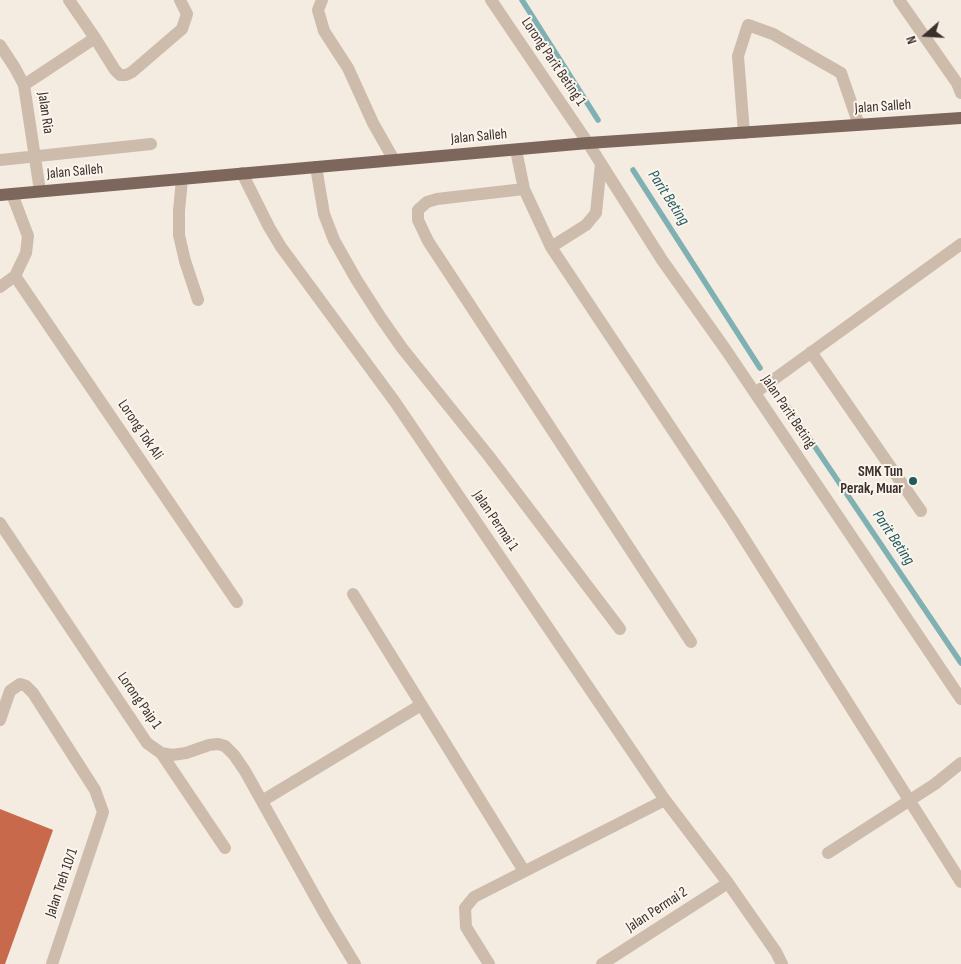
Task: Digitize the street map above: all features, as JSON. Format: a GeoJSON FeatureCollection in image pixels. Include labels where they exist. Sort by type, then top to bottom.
{"type":"FeatureCollection","features":[{"type":"Feature","properties":{"kind":"main road","name":"Jalan Salleh"},"geometry":{"type":"LineString","coordinates":[[6,194],[588,143],[961,118]]}},
{"type":"Feature","properties":{"kind":"street"},"geometry":{"type":"LineString","coordinates":[[69,0],[120,75],[132,72],[182,29],[187,14],[180,0]]}},
{"type":"Feature","properties":{"kind":"street"},"geometry":{"type":"LineString","coordinates":[[322,0],[318,10],[324,31],[348,68],[373,123],[394,160]]}},
{"type":"Feature","properties":{"kind":"street","name":"Lorong Parit Beting 1"},"geometry":{"type":"LineString","coordinates":[[491,0],[588,143]]}},
{"type":"Feature","properties":{"kind":"street"},"geometry":{"type":"LineString","coordinates":[[898,0],[957,83],[961,93]]}},
{"type":"Feature","properties":{"kind":"street"},"geometry":{"type":"LineString","coordinates":[[744,133],[738,56],[748,25],[772,34],[841,73],[859,125]]}},
{"type":"Feature","properties":{"kind":"street"},"geometry":{"type":"LineString","coordinates":[[24,85],[95,38]]}},
{"type":"Feature","properties":{"kind":"street","name":"Jalan Ria"},"geometry":{"type":"LineString","coordinates":[[0,45],[24,85],[40,191]]}},
{"type":"Feature","properties":{"kind":"street","name":"Jalan Parit Beting"},"geometry":{"type":"LineString","coordinates":[[588,143],[662,260],[755,393],[961,699]]}},
{"type":"Feature","properties":{"kind":"street"},"geometry":{"type":"LineString","coordinates":[[0,160],[151,144]]}},
{"type":"Feature","properties":{"kind":"street"},"geometry":{"type":"LineString","coordinates":[[516,150],[524,189],[551,247],[733,521],[961,882]]}},
{"type":"Feature","properties":{"kind":"street"},"geometry":{"type":"LineString","coordinates":[[551,247],[586,225],[596,213],[601,164]]}},
{"type":"Feature","properties":{"kind":"street"},"geometry":{"type":"LineString","coordinates":[[316,167],[324,214],[334,240],[376,310],[402,348],[488,455],[620,629]]}},
{"type":"Feature","properties":{"kind":"street","name":"Jalan Permai 1"},"geometry":{"type":"LineString","coordinates":[[242,173],[281,247],[394,402],[665,800],[728,883],[776,952],[782,964]]}},
{"type":"Feature","properties":{"kind":"street"},"geometry":{"type":"LineString","coordinates":[[182,179],[178,235],[198,300]]}},
{"type":"Feature","properties":{"kind":"street"},"geometry":{"type":"LineString","coordinates":[[524,189],[437,199],[427,202],[418,210],[418,220],[428,241],[691,642]]}},
{"type":"Feature","properties":{"kind":"street"},"geometry":{"type":"LineString","coordinates":[[0,288],[16,276],[26,253],[28,236],[6,194]]}},
{"type":"Feature","properties":{"kind":"street"},"geometry":{"type":"LineString","coordinates":[[755,393],[961,244]]}},
{"type":"Feature","properties":{"kind":"street","name":"Lorong Tok Ali"},"geometry":{"type":"LineString","coordinates":[[16,276],[237,602]]}},
{"type":"Feature","properties":{"kind":"street"},"geometry":{"type":"LineString","coordinates":[[811,352],[922,511]]}},
{"type":"Feature","properties":{"kind":"street","name":"Lorong Paip 1"},"geometry":{"type":"LineString","coordinates":[[0,523],[147,743],[161,753],[172,755],[218,744],[226,746],[234,755],[245,771],[354,964]]}},
{"type":"Feature","properties":{"kind":"street"},"geometry":{"type":"LineString","coordinates":[[353,594],[524,871]]}},
{"type":"Feature","properties":{"kind":"street","name":"Jalan Treh 10/1"},"geometry":{"type":"LineString","coordinates":[[0,720],[10,691],[20,684],[26,686],[33,693],[95,790],[104,812],[52,964]]}},
{"type":"Feature","properties":{"kind":"street"},"geometry":{"type":"LineString","coordinates":[[262,801],[421,706]]}},
{"type":"Feature","properties":{"kind":"street"},"geometry":{"type":"LineString","coordinates":[[161,753],[225,848]]}},
{"type":"Feature","properties":{"kind":"street"},"geometry":{"type":"LineString","coordinates":[[828,853],[935,784],[961,763]]}},
{"type":"Feature","properties":{"kind":"street"},"geometry":{"type":"LineString","coordinates":[[489,964],[466,927],[465,908],[474,896],[665,800]]}},
{"type":"Feature","properties":{"kind":"street","name":"Jalan Permai 2"},"geometry":{"type":"LineString","coordinates":[[602,964],[728,883]]}},
{"type":"Feature","properties":{"kind":"building"},"geometry":{"type":"Polygon","coordinates":[[[0,809],[53,830],[5,964],[0,964],[0,809]]]}},
{"type":"Feature","properties":{"kind":"waterway","name":"Parit Beting"},"geometry":{"type":"LineString","coordinates":[[522,0],[598,120]]}},
{"type":"Feature","properties":{"kind":"waterway","name":"Parit Beting"},"geometry":{"type":"LineString","coordinates":[[633,170],[760,368]]}},
{"type":"Feature","properties":{"kind":"waterway","name":"Parit Beting"},"geometry":{"type":"LineString","coordinates":[[786,404],[961,663]]}},
{"type":"Feature","properties":{"kind":"place","name":"SMK Tun Perak, Muar"},"geometry":{"type":"Point","coordinates":[913,481]}}]}
